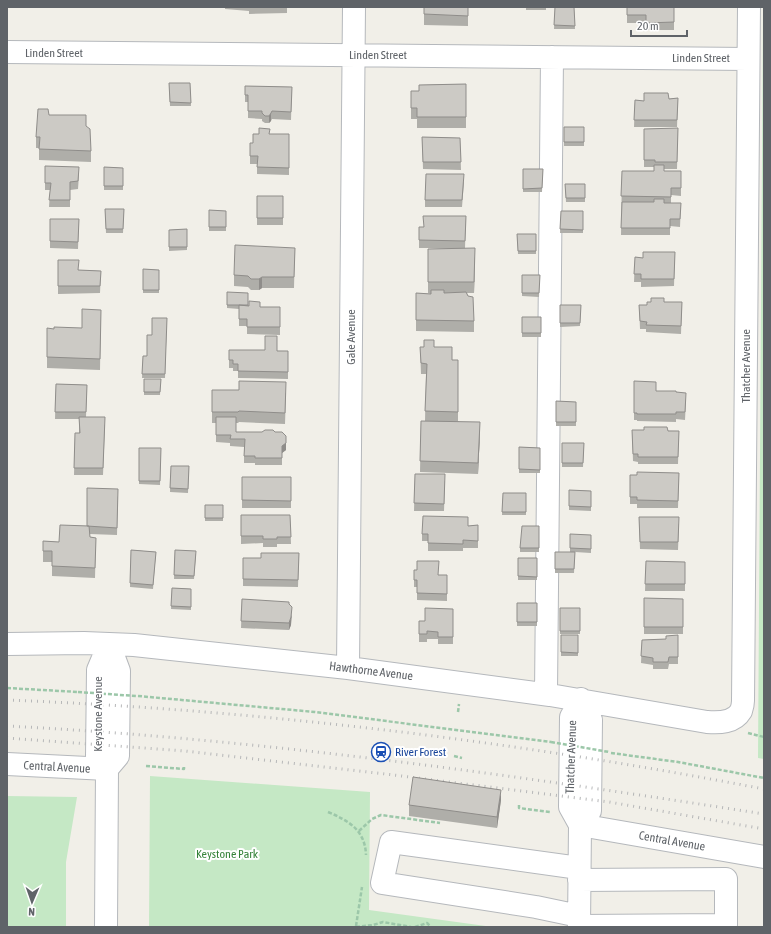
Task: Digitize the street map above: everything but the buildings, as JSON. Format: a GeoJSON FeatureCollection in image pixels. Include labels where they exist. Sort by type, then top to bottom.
{"type":"FeatureCollection","features":[{"type":"Feature","properties":{"kind":"street","name":"Gale Avenue"},"geometry":{"type":"LineString","coordinates":[[348,668],[354,7]]}},
{"type":"Feature","properties":{"kind":"street","name":"Thatcher Avenue"},"geometry":{"type":"LineString","coordinates":[[731,720],[741,712],[743,701],[749,7]]}},
{"type":"Feature","properties":{"kind":"street","name":"Linden Street"},"geometry":{"type":"LineString","coordinates":[[7,52],[748,59]]}},
{"type":"Feature","properties":{"kind":"street"},"geometry":{"type":"LineString","coordinates":[[546,694],[552,57]]}},
{"type":"Feature","properties":{"kind":"street","name":"Hawthorne Avenue"},"geometry":{"type":"LineString","coordinates":[[7,644],[109,644],[348,668],[581,699],[707,722],[722,723],[731,720]]}},
{"type":"Feature","properties":{"kind":"street","name":"Keystone Avenue"},"geometry":{"type":"LineString","coordinates":[[106,927],[107,769],[97,756],[98,670],[109,644]]}},
{"type":"Feature","properties":{"kind":"street","name":"Thatcher Avenue"},"geometry":{"type":"LineString","coordinates":[[579,923],[580,826],[590,812],[590,720],[581,699]]}},
{"type":"Feature","properties":{"kind":"street","name":"Central Avenue"},"geometry":{"type":"LineString","coordinates":[[7,764],[107,769]]}},
{"type":"Feature","properties":{"kind":"street","name":"Central Avenue"},"geometry":{"type":"LineString","coordinates":[[580,826],[764,857]]}},
{"type":"Feature","properties":{"kind":"street"},"geometry":{"type":"LineString","coordinates":[[391,842],[579,874],[615,879],[726,879],[726,924],[579,923],[536,907],[382,882],[391,842]]}},
{"type":"Feature","properties":{"kind":"path"},"geometry":{"type":"LineString","coordinates":[[7,688],[136,696],[314,712],[551,742],[678,762],[764,778]]}},
{"type":"Feature","properties":{"kind":"path"},"geometry":{"type":"LineString","coordinates":[[458,712],[459,704]]}},
{"type":"Feature","properties":{"kind":"path"},"geometry":{"type":"LineString","coordinates":[[454,756],[462,758]]}},
{"type":"Feature","properties":{"kind":"path"},"geometry":{"type":"LineString","coordinates":[[146,766],[184,769],[184,767]]}},
{"type":"Feature","properties":{"kind":"path"},"geometry":{"type":"LineString","coordinates":[[519,805],[519,808],[555,813]]}},
{"type":"Feature","properties":{"kind":"path"},"geometry":{"type":"LineString","coordinates":[[328,812],[344,818],[359,831],[366,846],[366,858]]}},
{"type":"Feature","properties":{"kind":"path"},"geometry":{"type":"LineString","coordinates":[[359,831],[372,819],[381,815],[440,823]]}},
{"type":"Feature","properties":{"kind":"path"},"geometry":{"type":"LineString","coordinates":[[363,884],[356,927],[373,925],[382,922],[411,927]]}},
{"type":"Feature","properties":{"kind":"path"},"geometry":{"type":"LineString","coordinates":[[415,927],[427,923],[431,927]]}},
{"type":"Feature","properties":{"kind":"green space"},"geometry":{"type":"Polygon","coordinates":[[[764,7],[764,759],[758,758],[764,7]]]}},
{"type":"Feature","properties":{"kind":"green space","name":"Keystone Park"},"geometry":{"type":"Polygon","coordinates":[[[150,776],[370,792],[369,910],[493,927],[149,927],[150,776]]]}},
{"type":"Feature","properties":{"kind":"green space"},"geometry":{"type":"Polygon","coordinates":[[[7,796],[77,797],[66,862],[66,927],[7,927],[7,796]]]}},
{"type":"Feature","properties":{"kind":"railway"},"geometry":{"type":"LineString","coordinates":[[7,700],[198,711],[387,730],[576,756],[764,789]]}},
{"type":"Feature","properties":{"kind":"railway"},"geometry":{"type":"LineString","coordinates":[[7,726],[197,740],[387,760],[481,772],[764,814]]}},
{"type":"Feature","properties":{"kind":"railway"},"geometry":{"type":"LineString","coordinates":[[7,738],[185,751],[394,775],[609,802],[764,829]]}},
{"type":"Feature","properties":{"kind":"place","name":"River Forest"},"geometry":{"type":"Point","coordinates":[381,752]}}]}
